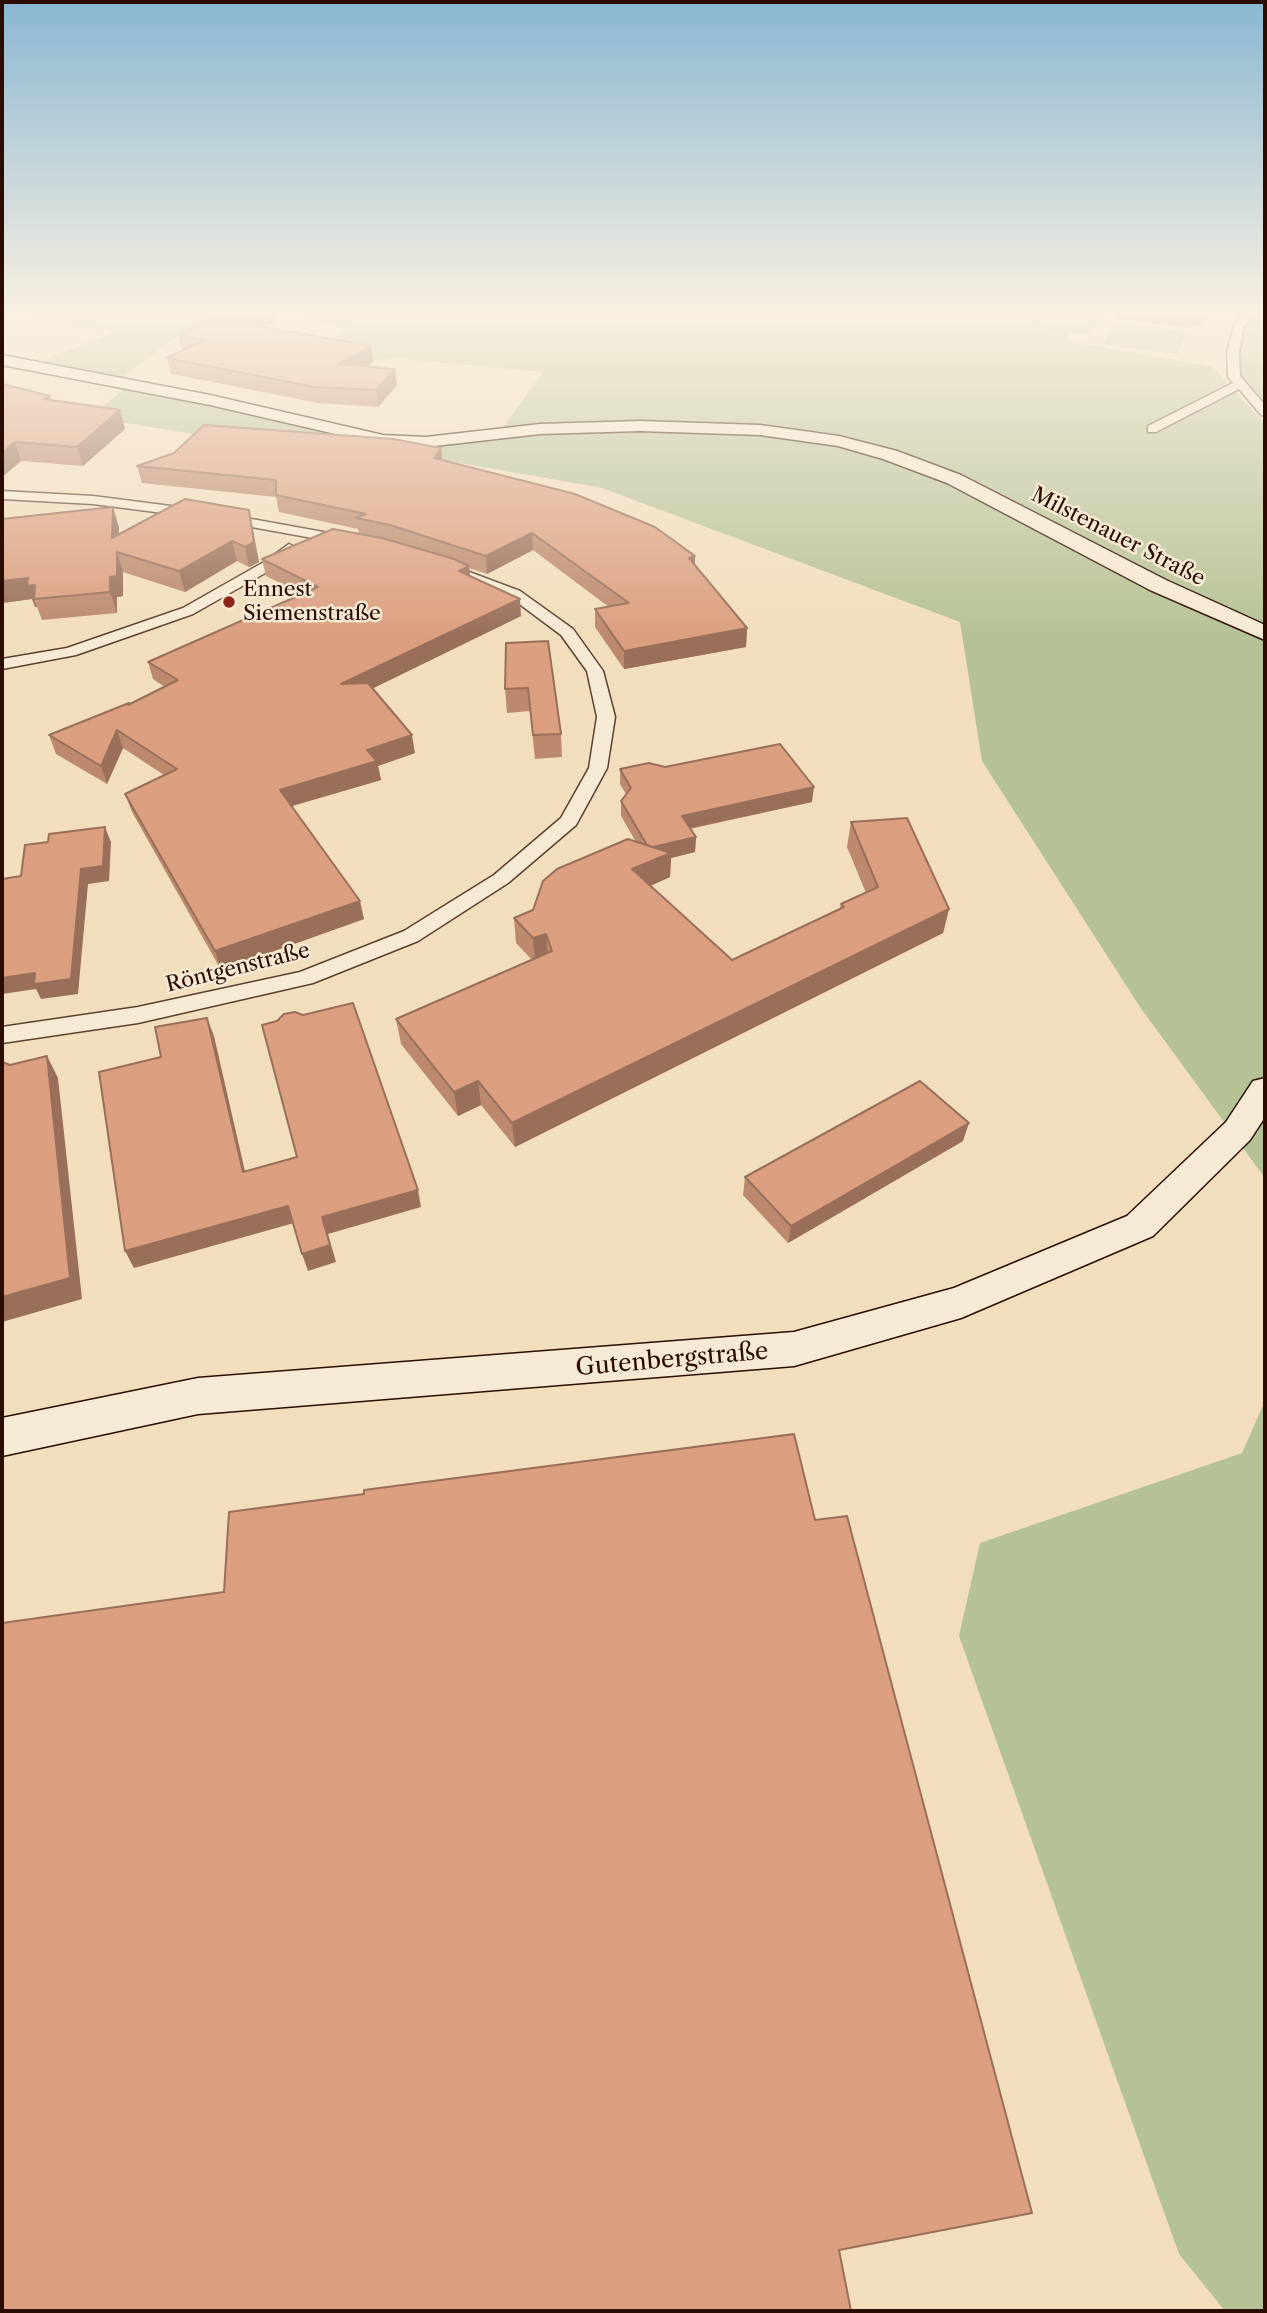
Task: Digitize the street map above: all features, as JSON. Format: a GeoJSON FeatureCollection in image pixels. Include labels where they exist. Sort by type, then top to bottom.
{"type":"FeatureCollection","features":[{"type":"Feature","properties":{"kind":"street","name":"Milstenauer Straße"},"geometry":{"type":"LineString","coordinates":[[294,420],[383,440],[426,442],[540,429],[640,426],[760,429],[839,442],[890,455],[954,479],[1158,585],[1265,633]]}},
{"type":"Feature","properties":{"kind":"street"},"geometry":{"type":"LineString","coordinates":[[1152,429],[1170,420]]}},
{"type":"Feature","properties":{"kind":"street"},"geometry":{"type":"LineString","coordinates":[[2,495],[107,502],[202,514],[374,545]]}},
{"type":"Feature","properties":{"kind":"street"},"geometry":{"type":"LineString","coordinates":[[2,664],[70,652],[188,611],[269,565],[308,532]]}},
{"type":"Feature","properties":{"kind":"street","name":"Röntgenstraße"},"geometry":{"type":"LineString","coordinates":[[2,1035],[138,1015],[305,978],[411,936],[501,879],[569,821],[598,768],[606,717],[594,671],[568,632],[515,594],[462,571],[424,560]]}},
{"type":"Feature","properties":{"kind":"street","name":"Gutenbergstraße"},"geometry":{"type":"LineString","coordinates":[[2,1437],[198,1396],[794,1349],[961,1302],[1140,1226],[1238,1131],[1265,1090]]}},
{"type":"Feature","properties":{"kind":"green space"},"geometry":{"type":"Polygon","coordinates":[[[108,420],[281,420],[378,443],[499,433],[508,420],[1261,420],[1265,424],[1265,1178],[1140,1007],[982,761],[960,622],[602,488],[409,454],[217,438],[108,420]]]}},
{"type":"Feature","properties":{"kind":"green space"},"geometry":{"type":"Polygon","coordinates":[[[1265,1401],[1265,2311],[1225,2311],[1179,2254],[959,1636],[980,1543],[1242,1453],[1265,1401]]]}},
{"type":"Feature","properties":{"kind":"building"},"geometry":{"type":"Polygon","coordinates":[[[2,420],[108,420],[77,447],[15,442],[2,453],[2,420]]]}},
{"type":"Feature","properties":{"kind":"building"},"geometry":{"type":"Polygon","coordinates":[[[204,425],[393,439],[441,448],[434,458],[575,494],[655,527],[695,556],[689,558],[747,628],[624,651],[595,609],[629,603],[532,533],[486,556],[390,525],[356,518],[366,514],[276,495],[276,480],[137,466],[174,453],[204,425]]]}},
{"type":"Feature","properties":{"kind":"building"},"geometry":{"type":"Polygon","coordinates":[[[185,499],[249,510],[254,542],[245,547],[232,541],[179,571],[117,552],[117,576],[110,577],[110,592],[34,599],[35,585],[27,586],[28,578],[2,581],[2,519],[113,507],[112,538],[185,499]]]}},
{"type":"Feature","properties":{"kind":"building"},"geometry":{"type":"Polygon","coordinates":[[[333,529],[382,538],[454,559],[469,566],[459,571],[520,599],[341,684],[368,683],[412,735],[367,750],[377,761],[280,790],[360,901],[215,951],[125,794],[177,769],[117,730],[101,766],[49,735],[129,703],[128,705],[178,680],[148,662],[318,587],[262,559],[333,529]]]}},
{"type":"Feature","properties":{"kind":"building"},"geometry":{"type":"Polygon","coordinates":[[[548,641],[561,734],[533,735],[528,688],[505,689],[506,643],[548,641]]]}},
{"type":"Feature","properties":{"kind":"building"},"geometry":{"type":"Polygon","coordinates":[[[780,744],[814,787],[682,816],[696,837],[653,847],[647,845],[621,801],[631,788],[620,769],[649,763],[665,767],[780,744]]]}},
{"type":"Feature","properties":{"kind":"building"},"geometry":{"type":"Polygon","coordinates":[[[907,818],[949,909],[512,1123],[478,1081],[454,1092],[396,1019],[552,951],[546,934],[533,938],[514,918],[533,910],[543,881],[557,869],[628,839],[671,853],[632,869],[732,960],[844,907],[841,904],[878,887],[851,822],[907,818]]]}},
{"type":"Feature","properties":{"kind":"building"},"geometry":{"type":"Polygon","coordinates":[[[105,827],[103,866],[81,869],[71,979],[34,984],[35,973],[2,978],[2,879],[21,876],[25,845],[48,842],[49,834],[105,827]]]}},
{"type":"Feature","properties":{"kind":"building"},"geometry":{"type":"Polygon","coordinates":[[[353,1003],[418,1190],[322,1217],[330,1245],[302,1254],[288,1206],[125,1251],[99,1072],[161,1057],[155,1027],[207,1018],[243,1172],[297,1157],[262,1025],[277,1021],[284,1014],[295,1012],[303,1015],[353,1003]]]}},
{"type":"Feature","properties":{"kind":"building"},"geometry":{"type":"Polygon","coordinates":[[[47,1056],[70,1278],[2,1297],[2,1062],[10,1065],[47,1056]]]}},
{"type":"Feature","properties":{"kind":"building"},"geometry":{"type":"Polygon","coordinates":[[[920,1081],[969,1123],[791,1226],[745,1177],[920,1081]]]}},
{"type":"Feature","properties":{"kind":"building"},"geometry":{"type":"Polygon","coordinates":[[[794,1434],[815,1520],[847,1516],[1032,2213],[839,2250],[851,2311],[2,2311],[2,1623],[224,1592],[229,1512],[364,1494],[364,1490],[794,1434]]]}},
{"type":"Feature","properties":{"kind":"place","name":"Ennest Siemenstraße"},"geometry":{"type":"Point","coordinates":[229,602]}}]}
